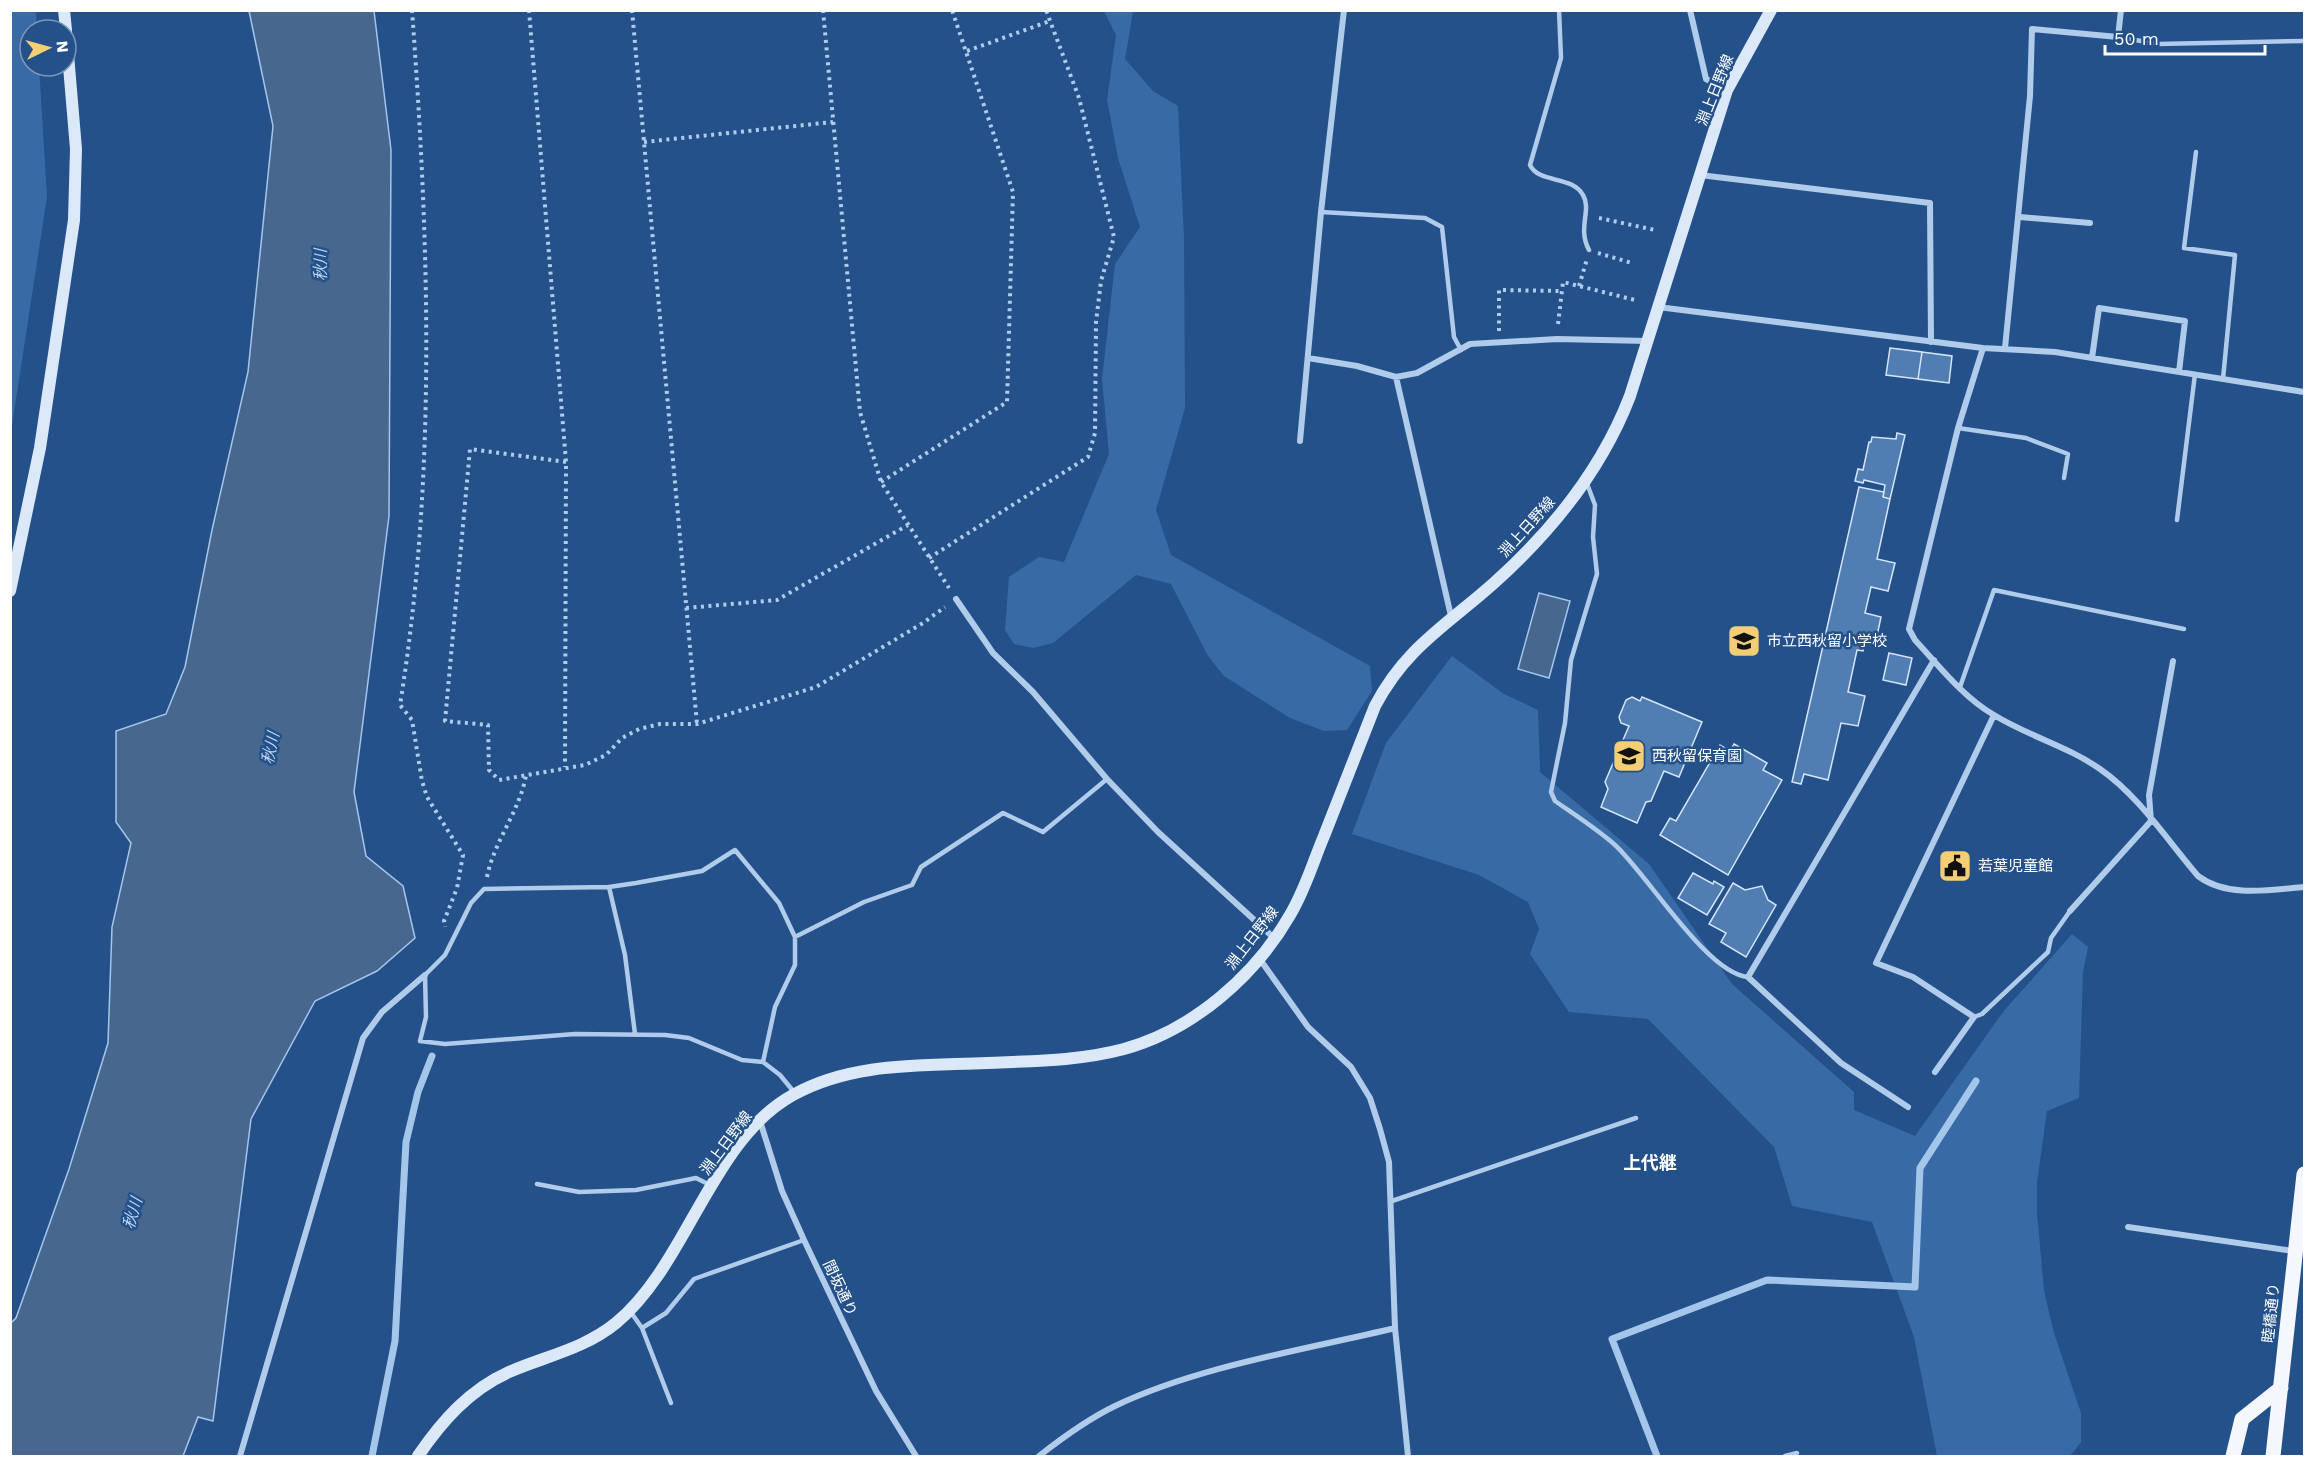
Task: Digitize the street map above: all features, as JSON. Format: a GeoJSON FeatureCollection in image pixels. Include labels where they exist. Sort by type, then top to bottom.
{"type":"FeatureCollection","features":[{"type":"Feature","properties":{"kind":"main road","name":"淵上日野線"},"geometry":{"type":"LineString","coordinates":[[418,1456],[437,1427],[472,1395],[507,1373],[593,1340],[630,1311],[651,1285],[740,1144],[777,1104],[795,1093],[837,1076],[881,1068],[1067,1060],[1126,1048],[1154,1039],[1207,1008],[1259,958],[1275,938],[1302,892],[1375,706],[1385,686],[1413,652],[1451,616],[1492,585],[1530,550],[1586,482],[1622,416],[1727,90],[1771,10]]}},
{"type":"Feature","properties":{"kind":"main road"},"geometry":{"type":"LineString","coordinates":[[10,591],[41,437],[74,220],[76,148],[70,78]]}},
{"type":"Feature","properties":{"kind":"main road","name":"睦橋通り"},"geometry":{"type":"LineString","coordinates":[[2273,1456],[2304,1174]]}},
{"type":"Feature","properties":{"kind":"main road"},"geometry":{"type":"LineString","coordinates":[[2233,1456],[2242,1419],[2281,1388]]}},
{"type":"Feature","properties":{"kind":"street"},"geometry":{"type":"LineString","coordinates":[[1300,441],[1321,212],[1344,10]]}},
{"type":"Feature","properties":{"kind":"street"},"geometry":{"type":"LineString","coordinates":[[1690,10],[1706,79],[1727,90]]}},
{"type":"Feature","properties":{"kind":"street"},"geometry":{"type":"LineString","coordinates":[[2005,348],[2020,217],[2030,96],[2032,29],[2118,37],[2121,10]]}},
{"type":"Feature","properties":{"kind":"street"},"geometry":{"type":"LineString","coordinates":[[1699,175],[1930,203],[1931,342]]}},
{"type":"Feature","properties":{"kind":"street"},"geometry":{"type":"LineString","coordinates":[[2020,217],[2090,223]]}},
{"type":"Feature","properties":{"kind":"street"},"geometry":{"type":"LineString","coordinates":[[1658,307],[1931,342],[2092,358],[2304,392]]}},
{"type":"Feature","properties":{"kind":"street"},"geometry":{"type":"LineString","coordinates":[[2092,358],[2099,308],[2185,321],[2179,372]]}},
{"type":"Feature","properties":{"kind":"street"},"geometry":{"type":"LineString","coordinates":[[1308,358],[1357,366],[1396,377],[1417,373],[1470,344],[1557,339],[1648,341]]}},
{"type":"Feature","properties":{"kind":"street"},"geometry":{"type":"LineString","coordinates":[[1983,348],[1958,428],[1909,629],[1915,640],[1959,687],[1994,716],[2051,741],[2099,768],[2128,792],[2198,876],[2211,886],[2264,891],[2304,887]]}},
{"type":"Feature","properties":{"kind":"street"},"geometry":{"type":"LineString","coordinates":[[1396,377],[1451,616]]}},
{"type":"Feature","properties":{"kind":"street"},"geometry":{"type":"LineString","coordinates":[[956,599],[993,653],[1033,692],[1107,779],[1158,832],[1275,938]]}},
{"type":"Feature","properties":{"kind":"street"},"geometry":{"type":"LineString","coordinates":[[1908,1107],[1841,1063],[1748,977],[1934,660]]}},
{"type":"Feature","properties":{"kind":"street"},"geometry":{"type":"LineString","coordinates":[[2070,911],[2151,821],[2149,795],[2174,661]]}},
{"type":"Feature","properties":{"kind":"street"},"geometry":{"type":"LineString","coordinates":[[1935,1072],[1974,1017],[1913,977],[1876,963],[1994,716]]}},
{"type":"Feature","properties":{"kind":"street"},"geometry":{"type":"LineString","coordinates":[[1259,958],[1308,1027],[1351,1067],[1371,1098],[1389,1162],[1395,1328],[1408,1456]]}},
{"type":"Feature","properties":{"kind":"street"},"geometry":{"type":"LineString","coordinates":[[240,1456],[363,1038],[382,1012],[425,975]]}},
{"type":"Feature","properties":{"kind":"street","name":"間坂通り"},"geometry":{"type":"LineString","coordinates":[[760,1122],[782,1191],[804,1240],[876,1391],[914,1456]]}},
{"type":"Feature","properties":{"kind":"street"},"geometry":{"type":"LineString","coordinates":[[2128,1227],[2296,1251]]}},
{"type":"Feature","properties":{"kind":"street"},"geometry":{"type":"LineString","coordinates":[[1039,1456],[1084,1424],[1115,1406],[1174,1383],[1216,1370],[1395,1328]]}},
{"type":"Feature","properties":{"kind":"lane"},"geometry":{"type":"LineString","coordinates":[[1560,10],[1561,58],[1530,165],[1538,175],[1576,187],[1584,195],[1586,211],[1582,230],[1589,250]]}},
{"type":"Feature","properties":{"kind":"lane"},"geometry":{"type":"LineString","coordinates":[[2118,37],[2158,44],[2304,41]]}},
{"type":"Feature","properties":{"kind":"lane"},"geometry":{"type":"LineString","coordinates":[[2196,152],[2184,248],[2235,255],[2223,379]]}},
{"type":"Feature","properties":{"kind":"lane"},"geometry":{"type":"LineString","coordinates":[[1321,212],[1425,218],[1442,227],[1454,337],[1461,350]]}},
{"type":"Feature","properties":{"kind":"lane"},"geometry":{"type":"LineString","coordinates":[[2177,520],[2195,374]]}},
{"type":"Feature","properties":{"kind":"lane"},"geometry":{"type":"LineString","coordinates":[[1958,428],[2026,438],[2068,454],[2064,478]]}},
{"type":"Feature","properties":{"kind":"lane"},"geometry":{"type":"LineString","coordinates":[[1586,482],[1595,505],[1593,537],[1598,574],[1571,660],[1565,723],[1551,792],[1555,801],[1615,844],[1655,888],[1690,936],[1737,976],[1748,977]]}},
{"type":"Feature","properties":{"kind":"lane"},"geometry":{"type":"LineString","coordinates":[[1959,687],[1994,590],[2184,629]]}},
{"type":"Feature","properties":{"kind":"lane"},"geometry":{"type":"LineString","coordinates":[[795,937],[864,902],[912,885],[921,867],[1003,813],[1043,832],[1107,779]]}},
{"type":"Feature","properties":{"kind":"lane"},"geometry":{"type":"LineString","coordinates":[[763,1062],[775,1007],[795,965],[795,937],[779,903],[735,850],[702,871],[609,887],[484,889],[471,903],[448,948],[425,975],[426,1017],[420,1041],[445,1044],[575,1034],[634,1034],[689,1038],[742,1060],[763,1062],[780,1074],[795,1093]]}},
{"type":"Feature","properties":{"kind":"lane"},"geometry":{"type":"LineString","coordinates":[[609,887],[626,955],[634,1034]]}},
{"type":"Feature","properties":{"kind":"lane"},"geometry":{"type":"LineString","coordinates":[[1974,1017],[1982,1014],[2048,952],[2051,938],[2070,911]]}},
{"type":"Feature","properties":{"kind":"lane"},"geometry":{"type":"LineString","coordinates":[[1392,1201],[1636,1118]]}},
{"type":"Feature","properties":{"kind":"lane"},"geometry":{"type":"LineString","coordinates":[[537,1184],[579,1192],[636,1190],[696,1178],[712,1186]]}},
{"type":"Feature","properties":{"kind":"lane"},"geometry":{"type":"LineString","coordinates":[[642,1328],[666,1313],[694,1279],[804,1240]]}},
{"type":"Feature","properties":{"kind":"lane"},"geometry":{"type":"LineString","coordinates":[[630,1311],[642,1328],[671,1403]]}},
{"type":"Feature","properties":{"kind":"lane"},"geometry":{"type":"LineString","coordinates":[[1785,1456],[1797,1453]]}},
{"type":"Feature","properties":{"kind":"path"},"geometry":{"type":"LineString","coordinates":[[412,10],[425,216],[426,400],[422,510],[400,705],[412,720],[422,781],[427,797],[462,855],[458,888],[444,921],[448,948]]}},
{"type":"Feature","properties":{"kind":"path"},"geometry":{"type":"LineString","coordinates":[[529,10],[566,462],[565,767]]}},
{"type":"Feature","properties":{"kind":"path"},"geometry":{"type":"LineString","coordinates":[[632,10],[697,724]]}},
{"type":"Feature","properties":{"kind":"path"},"geometry":{"type":"LineString","coordinates":[[566,462],[470,449],[445,721],[488,725],[489,770],[499,780],[596,761],[606,755],[622,738],[639,729],[660,724],[697,724],[816,687],[923,624],[956,599],[881,482],[860,412],[822,10]]}},
{"type":"Feature","properties":{"kind":"path"},"geometry":{"type":"LineString","coordinates":[[881,482],[1007,402],[1013,192],[952,10]]}},
{"type":"Feature","properties":{"kind":"path"},"geometry":{"type":"LineString","coordinates":[[929,558],[1088,457],[1095,433],[1096,322],[1101,281],[1114,237],[1079,98],[1046,10]]}},
{"type":"Feature","properties":{"kind":"path"},"geometry":{"type":"LineString","coordinates":[[967,51],[1050,21]]}},
{"type":"Feature","properties":{"kind":"path"},"geometry":{"type":"LineString","coordinates":[[644,142],[833,122]]}},
{"type":"Feature","properties":{"kind":"path"},"geometry":{"type":"LineString","coordinates":[[1600,216],[1655,230]]}},
{"type":"Feature","properties":{"kind":"path"},"geometry":{"type":"LineString","coordinates":[[1579,286],[1589,250],[1632,263]]}},
{"type":"Feature","properties":{"kind":"path"},"geometry":{"type":"LineString","coordinates":[[1558,324],[1563,282],[1635,300]]}},
{"type":"Feature","properties":{"kind":"path"},"geometry":{"type":"LineString","coordinates":[[1499,331],[1499,290],[1562,291]]}},
{"type":"Feature","properties":{"kind":"path"},"geometry":{"type":"LineString","coordinates":[[686,608],[777,600],[908,525]]}},
{"type":"Feature","properties":{"kind":"path"},"geometry":{"type":"LineString","coordinates":[[484,889],[490,862],[524,790],[526,775]]}},
{"type":"Feature","properties":{"kind":"shaded area"},"geometry":{"type":"Polygon","coordinates":[[[11,10],[36,11],[36,18],[18,18],[18,78],[40,78],[47,197],[11,432],[11,10]]]}},
{"type":"Feature","properties":{"kind":"shaded area"},"geometry":{"type":"Polygon","coordinates":[[[1104,11],[1133,11],[1125,59],[1153,91],[1178,106],[1184,239],[1185,408],[1156,510],[1171,555],[1370,666],[1372,691],[1347,730],[1324,731],[1290,718],[1224,676],[1208,656],[1171,584],[1136,575],[1053,643],[1033,648],[1014,644],[1005,630],[1009,577],[1039,557],[1064,562],[1109,454],[1102,379],[1115,264],[1140,227],[1118,158],[1107,100],[1116,35],[1104,11]]]}},
{"type":"Feature","properties":{"kind":"shaded area"},"geometry":{"type":"Polygon","coordinates":[[[1452,656],[1504,694],[1538,710],[1540,772],[1649,864],[1732,984],[1854,1092],[1854,1110],[1915,1136],[2003,1012],[2072,934],[2088,947],[2083,972],[2079,1098],[2047,1111],[2037,1182],[2037,1212],[2044,1291],[2054,1333],[2081,1413],[2081,1442],[2070,1456],[1937,1456],[1914,1337],[1872,1222],[1792,1206],[1774,1147],[1648,1019],[1569,1012],[1530,954],[1539,929],[1528,902],[1479,875],[1352,834],[1386,743],[1452,656]]]}},
{"type":"Feature","properties":{"kind":"water","name":"秋川"},"geometry":{"type":"Polygon","coordinates":[[[249,11],[374,11],[391,150],[389,516],[354,792],[366,856],[403,886],[415,938],[377,971],[315,1001],[251,1119],[213,1421],[198,1417],[183,1456],[11,1456],[11,1323],[16,1318],[69,1169],[108,1043],[112,927],[131,843],[116,822],[116,731],[166,714],[185,667],[212,530],[248,372],[273,126],[249,11]]]}},
{"type":"Feature","properties":{"kind":"water"},"geometry":{"type":"Polygon","coordinates":[[[1539,593],[1570,601],[1549,678],[1518,669],[1539,593]]]}},
{"type":"Feature","properties":{"kind":"building"},"geometry":{"type":"Polygon","coordinates":[[[1890,348],[1922,352],[1918,379],[1886,375],[1890,348]]]}},
{"type":"Feature","properties":{"kind":"building"},"geometry":{"type":"Polygon","coordinates":[[[1922,352],[1952,356],[1949,383],[1918,379],[1922,352]]]}},
{"type":"Feature","properties":{"kind":"building"},"geometry":{"type":"Polygon","coordinates":[[[1897,433],[1905,435],[1890,499],[1883,497],[1885,485],[1864,480],[1863,483],[1855,481],[1858,469],[1863,470],[1872,437],[1896,439],[1897,433]]]}},
{"type":"Feature","properties":{"kind":"building"},"geometry":{"type":"Polygon","coordinates":[[[1859,487],[1884,492],[1883,497],[1890,499],[1877,559],[1895,563],[1888,591],[1871,587],[1865,613],[1881,617],[1875,645],[1865,643],[1863,651],[1857,650],[1848,692],[1865,696],[1858,726],[1841,723],[1828,780],[1804,774],[1801,784],[1792,782],[1859,487]]]}},
{"type":"Feature","properties":{"kind":"building"},"geometry":{"type":"Polygon","coordinates":[[[1889,653],[1912,658],[1906,685],[1883,680],[1889,653]]]}},
{"type":"Feature","properties":{"kind":"building"},"geometry":{"type":"Polygon","coordinates":[[[1632,697],[1640,701],[1642,697],[1702,722],[1679,777],[1664,771],[1651,801],[1646,802],[1637,823],[1601,807],[1608,789],[1605,782],[1629,726],[1621,723],[1619,717],[1626,700],[1632,697]]]}},
{"type":"Feature","properties":{"kind":"building"},"geometry":{"type":"Polygon","coordinates":[[[1734,744],[1767,763],[1763,770],[1782,780],[1728,875],[1660,835],[1670,818],[1676,821],[1720,745],[1730,751],[1734,744]]]}},
{"type":"Feature","properties":{"kind":"building"},"geometry":{"type":"Polygon","coordinates":[[[1693,873],[1724,887],[1707,915],[1678,898],[1693,873]]]}},
{"type":"Feature","properties":{"kind":"building"},"geometry":{"type":"Polygon","coordinates":[[[1733,883],[1745,890],[1762,886],[1768,900],[1776,905],[1746,957],[1721,942],[1726,933],[1709,924],[1733,883]]]}},
{"type":"Feature","properties":{"kind":"waterway"},"geometry":{"type":"LineString","coordinates":[[372,1456],[395,1341],[406,1142],[418,1092],[432,1056]]}},
{"type":"Feature","properties":{"kind":"waterway"},"geometry":{"type":"LineString","coordinates":[[1657,1456],[1612,1339],[1767,1280],[1915,1287],[1920,1168],[1976,1081]]}},
{"type":"Feature","properties":{"kind":"place","name":"市立西秋留小学校"},"geometry":{"type":"Point","coordinates":[1744,641]}},
{"type":"Feature","properties":{"kind":"place","name":"西秋留保育園"},"geometry":{"type":"Point","coordinates":[1629,756]}},
{"type":"Feature","properties":{"kind":"place","name":"若葉児童館"},"geometry":{"type":"Point","coordinates":[1955,866]}},
{"type":"Feature","properties":{"kind":"district","name":"上代継"},"geometry":{"type":"Point","coordinates":[1650,1163]}}]}
